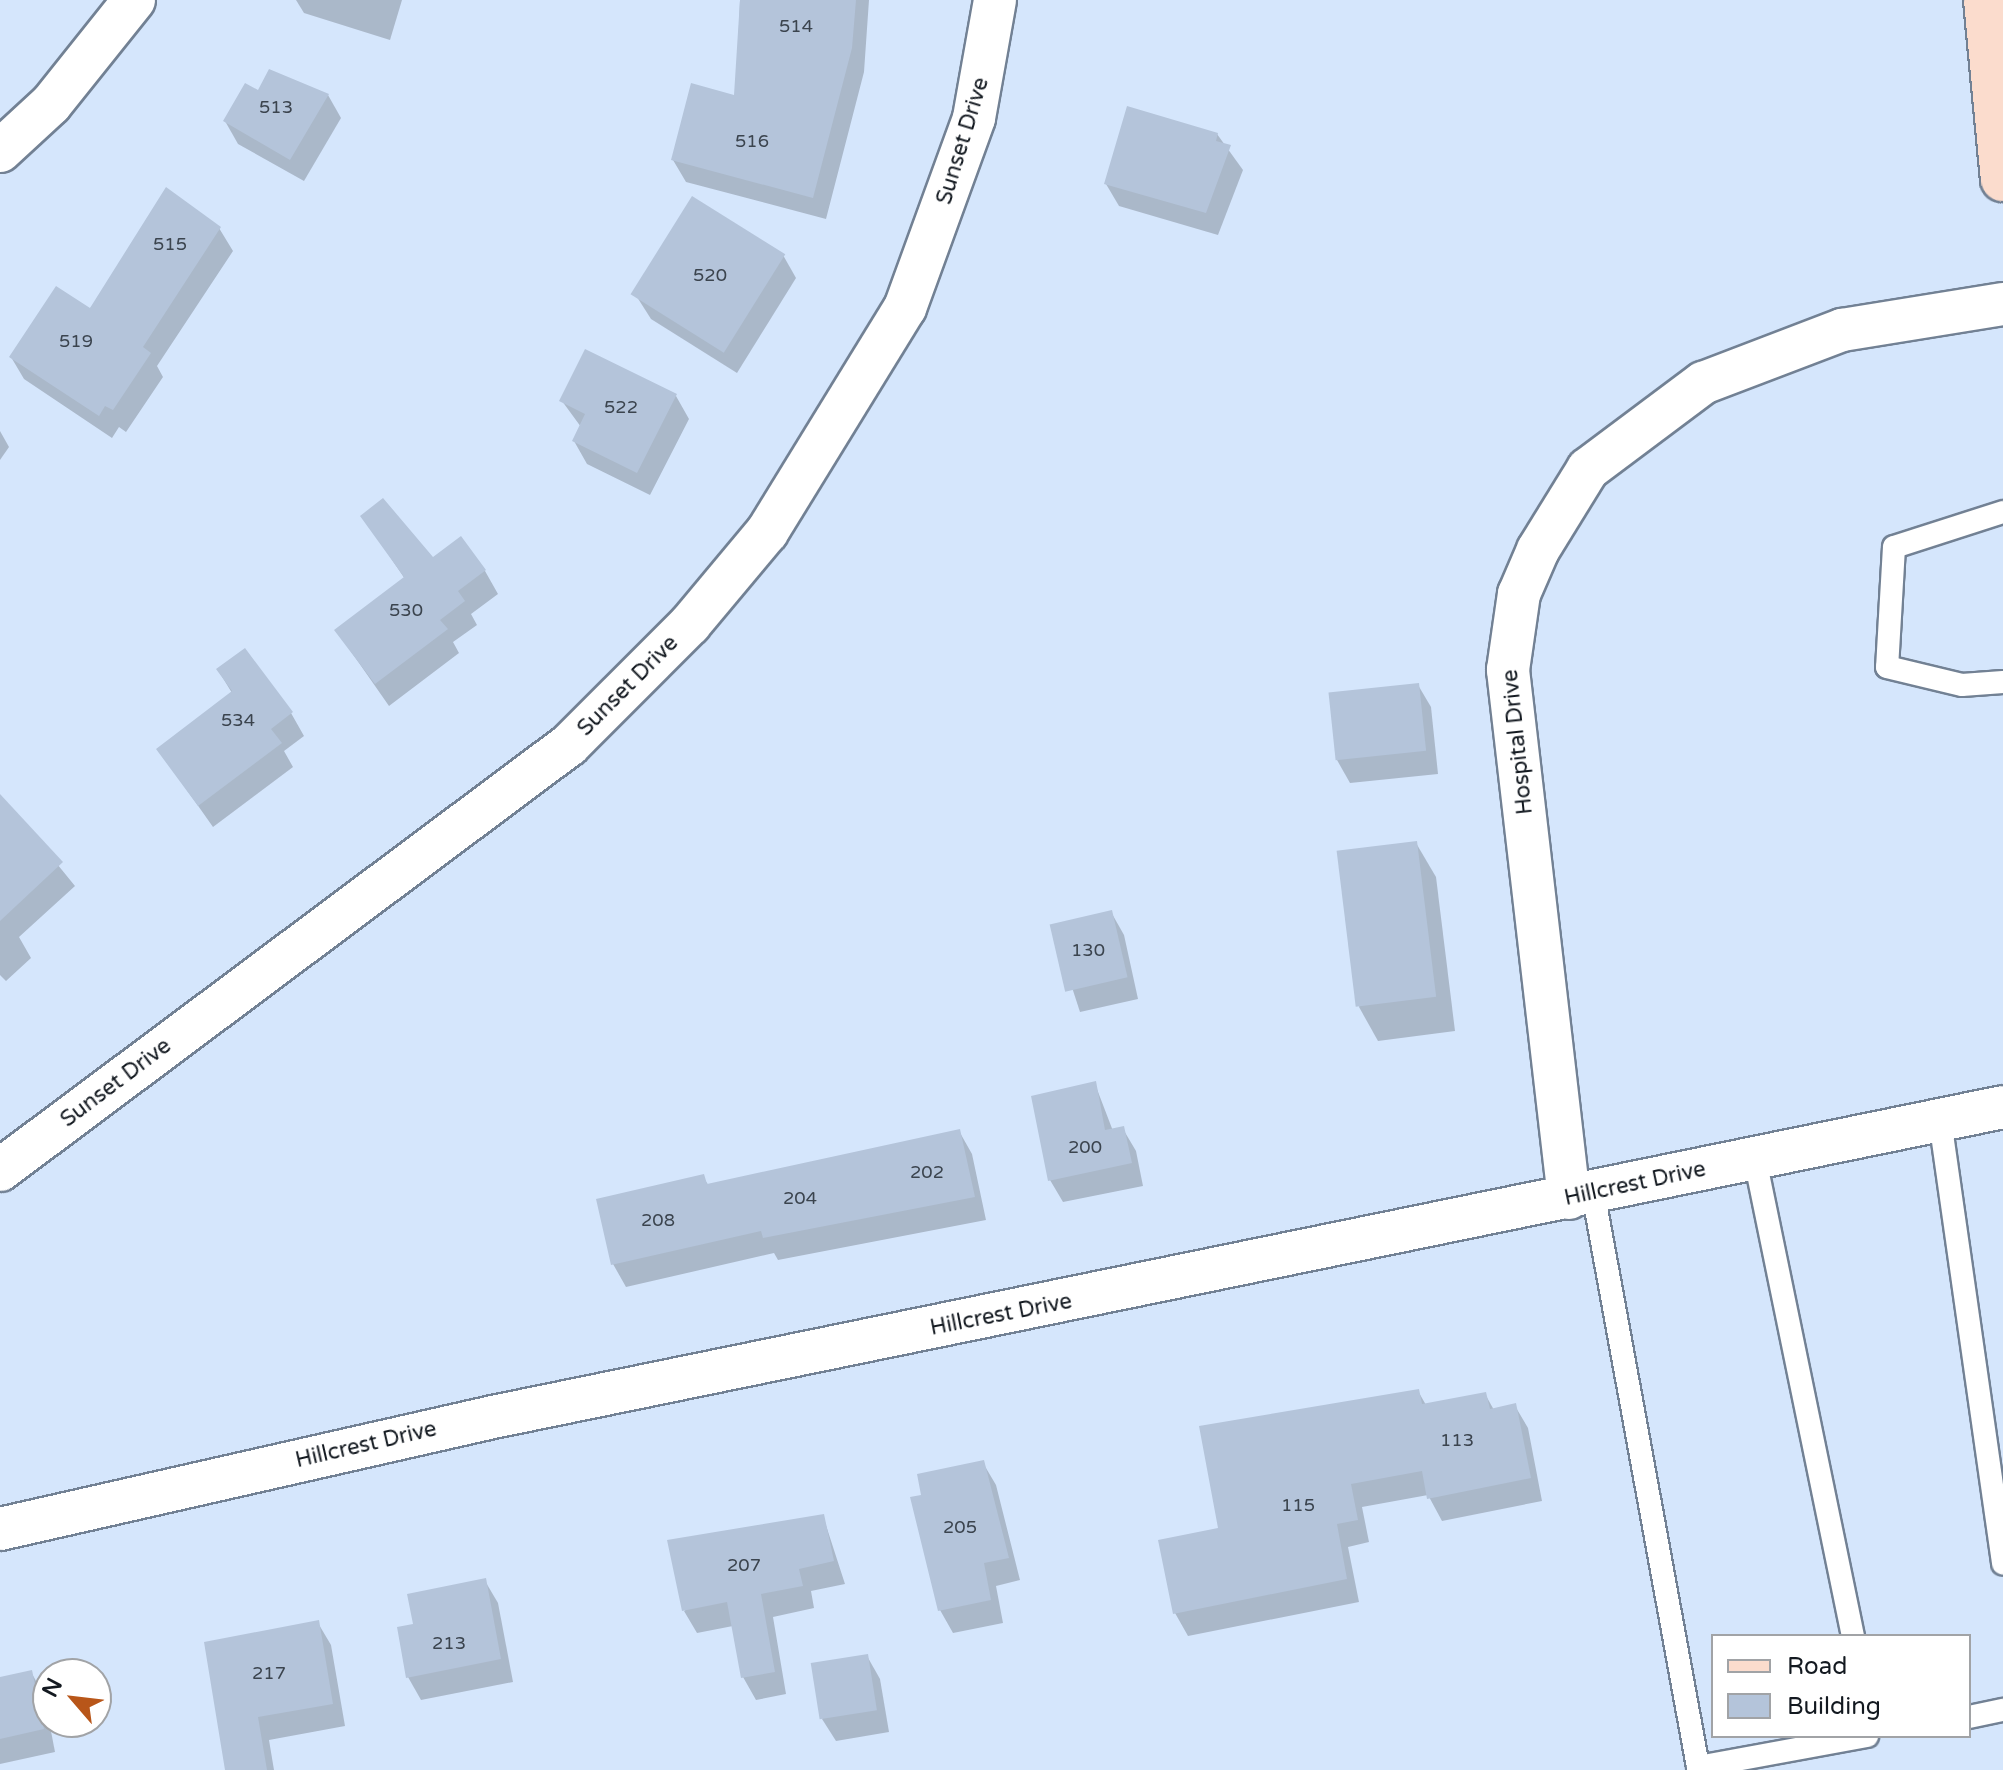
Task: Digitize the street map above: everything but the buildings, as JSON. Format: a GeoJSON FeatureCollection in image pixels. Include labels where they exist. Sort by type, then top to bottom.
{"type":"FeatureCollection","features":[{"type":"Feature","properties":{"kind":"main road"},"geometry":{"type":"LineString","coordinates":[[1986,0],[2003,179]]}},
{"type":"Feature","properties":{"kind":"street"},"geometry":{"type":"LineString","coordinates":[[0,151],[51,104],[134,0]]}},
{"type":"Feature","properties":{"kind":"street","name":"Sunset Drive"},"geometry":{"type":"LineString","coordinates":[[0,1170],[569,745],[699,612],[767,532],[905,308],[974,118],[995,0]]}},
{"type":"Feature","properties":{"kind":"street","name":"Hospital Drive"},"geometry":{"type":"LineString","coordinates":[[1581,1195],[1508,670],[1519,594],[1538,550],[1588,469],[1703,383],[1842,330],[2003,304]]}},
{"type":"Feature","properties":{"kind":"street","name":"Hillcrest Drive"},"geometry":{"type":"LineString","coordinates":[[0,1529],[493,1417],[2003,1107]]}},
{"type":"Feature","properties":{"kind":"lane"},"geometry":{"type":"LineString","coordinates":[[2003,512],[1894,547],[1887,667],[1962,685],[2003,682]]}},
{"type":"Feature","properties":{"kind":"lane"},"geometry":{"type":"LineString","coordinates":[[1940,1120],[2003,1564]]}},
{"type":"Feature","properties":{"kind":"lane"},"geometry":{"type":"LineString","coordinates":[[1755,1159],[1853,1634]]}},
{"type":"Feature","properties":{"kind":"lane"},"geometry":{"type":"LineString","coordinates":[[1581,1195],[1691,1768],[1856,1738]]}},
{"type":"Feature","properties":{"kind":"lane"},"geometry":{"type":"LineString","coordinates":[[1971,1717],[2003,1710]]}}]}
